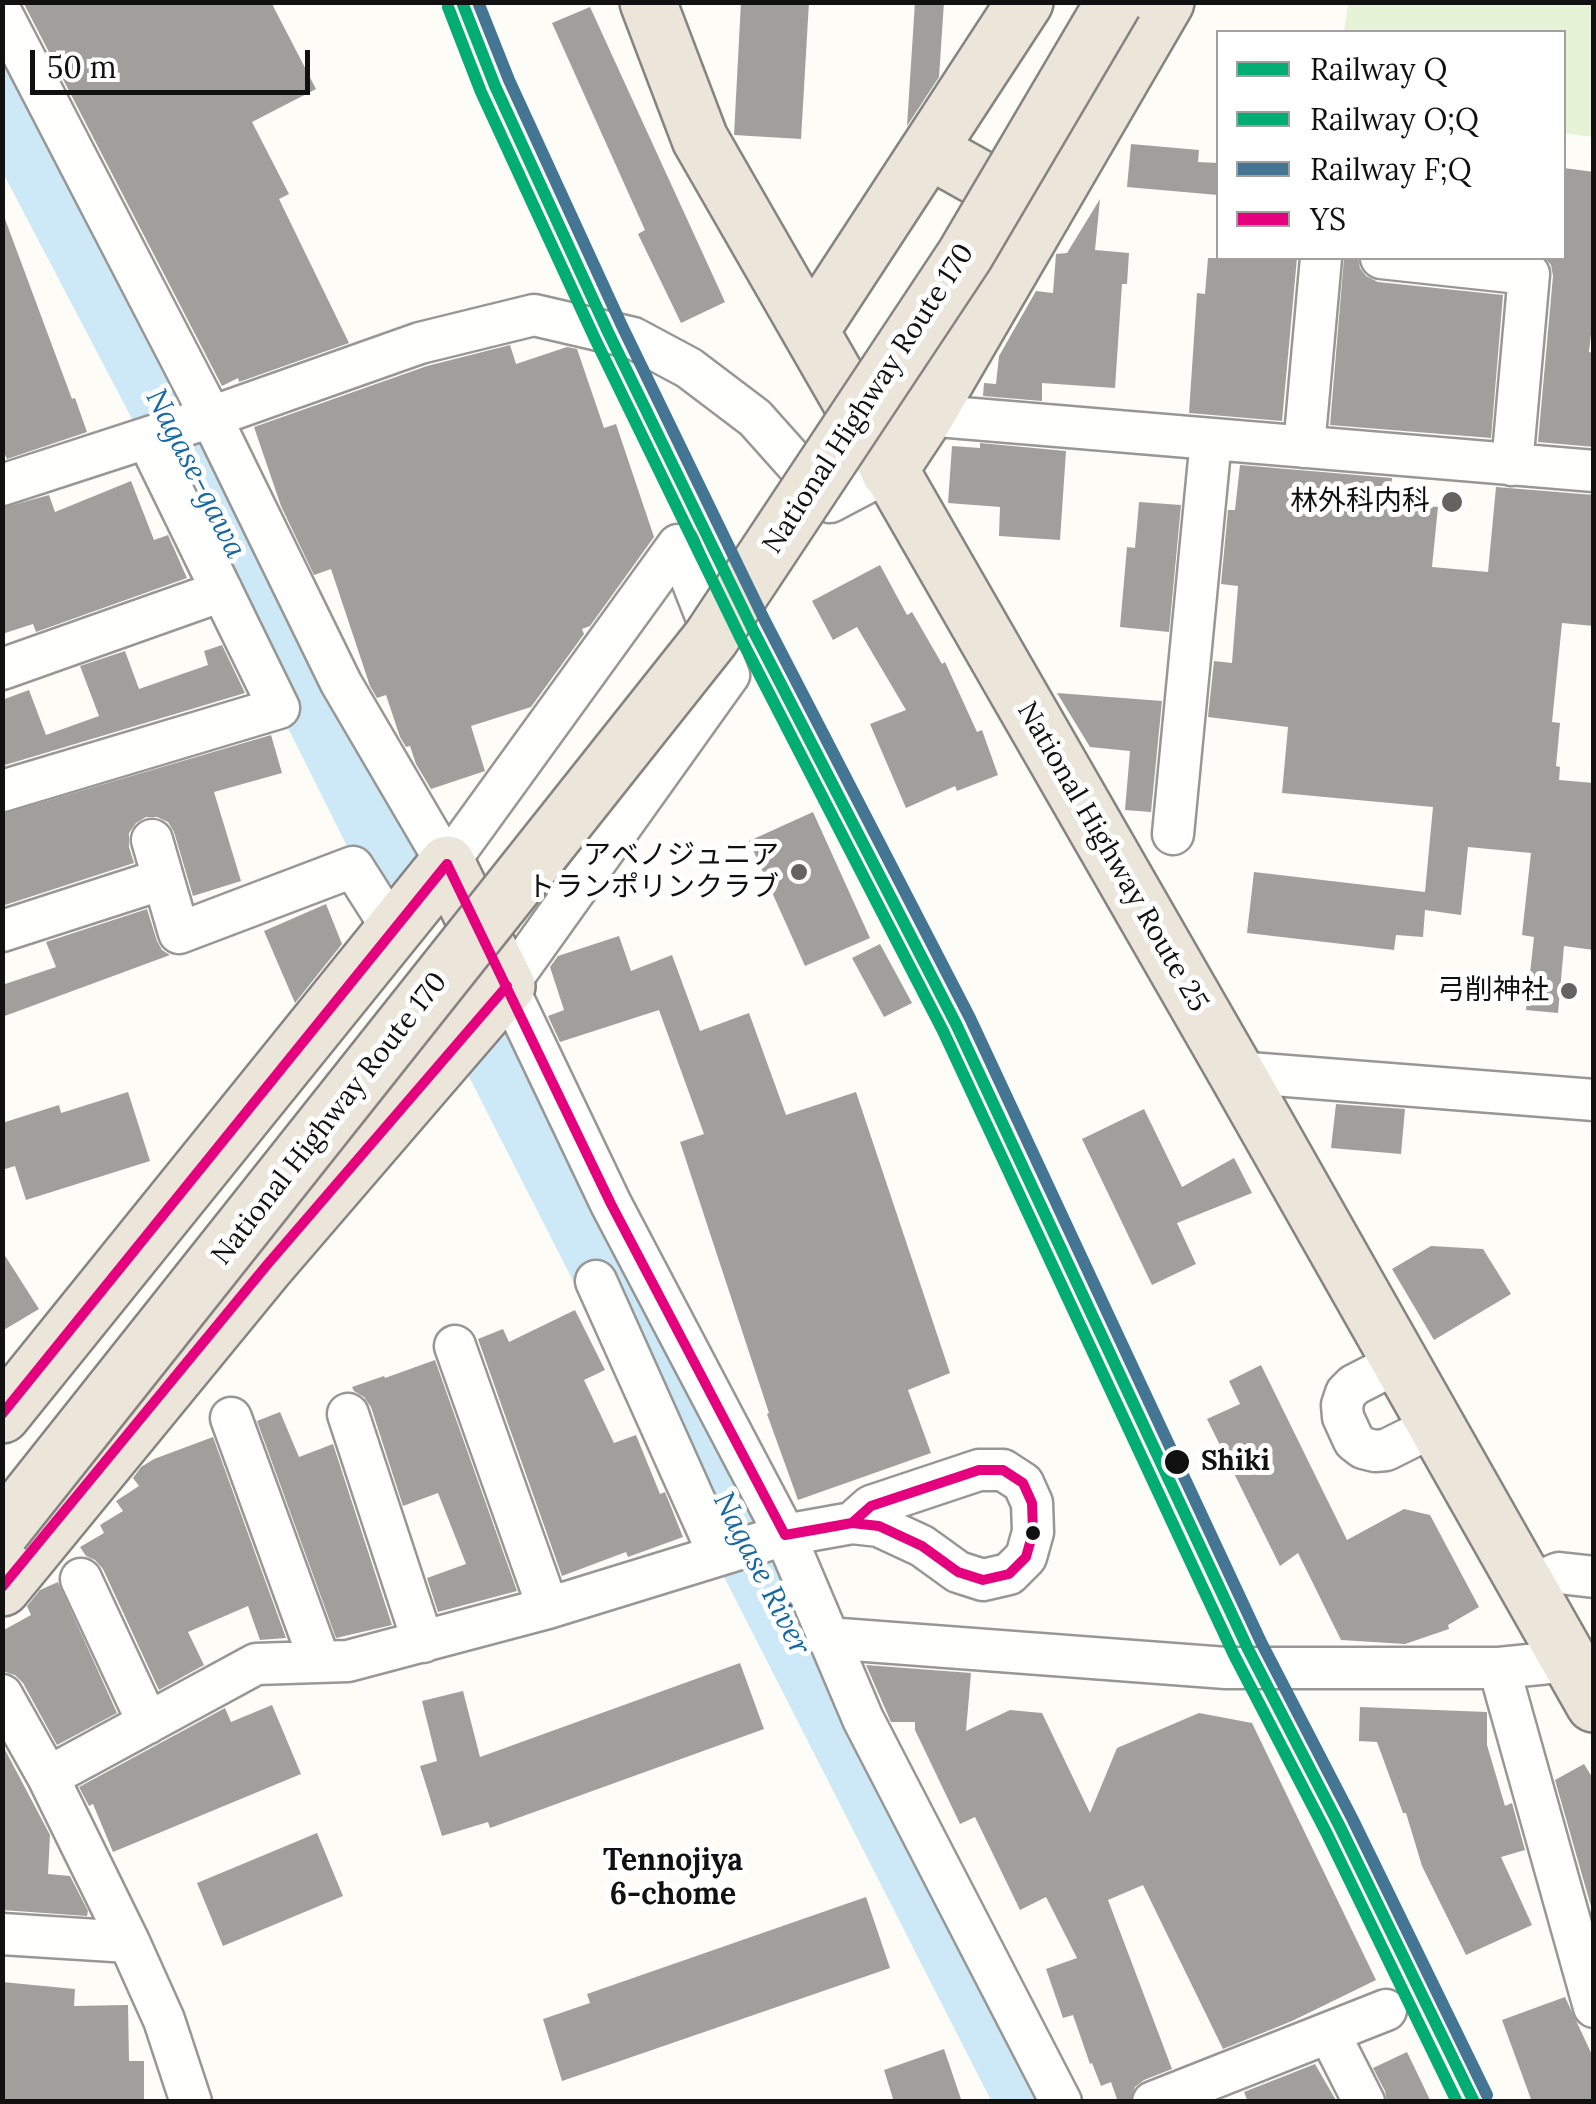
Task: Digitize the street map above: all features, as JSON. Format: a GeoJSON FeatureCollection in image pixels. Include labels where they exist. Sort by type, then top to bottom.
{"type":"FeatureCollection","features":[{"type":"Feature","properties":{"kind":"highway","name":"National Highway Route 25"},"geometry":{"type":"LineString","coordinates":[[648,2],[700,138],[1581,1683]]}},
{"type":"Feature","properties":{"kind":"highway"},"geometry":{"type":"LineString","coordinates":[[812,330],[1025,2]]}},
{"type":"Feature","properties":{"kind":"highway","name":"National Highway Route 170"},"geometry":{"type":"LineString","coordinates":[[2,1476],[684,612],[938,238],[1076,2]]}},
{"type":"Feature","properties":{"kind":"highway","name":"National Highway Route 170"},"geometry":{"type":"LineString","coordinates":[[2,1531],[711,638],[965,254],[1114,2]]}},
{"type":"Feature","properties":{"kind":"highway"},"geometry":{"type":"LineString","coordinates":[[889,471],[1166,2]]}},
{"type":"Feature","properties":{"kind":"highway"},"geometry":{"type":"LineString","coordinates":[[929,150],[1043,214]]}},
{"type":"Feature","properties":{"kind":"highway"},"geometry":{"type":"LineString","coordinates":[[2,1414],[447,864],[507,986],[266,1266],[2,1588]]}},
{"type":"Feature","properties":{"kind":"street"},"geometry":{"type":"LineString","coordinates":[[2,14],[342,683],[447,864],[678,545],[729,675],[507,986],[611,1204],[785,1535],[862,1719],[1062,2102]]}},
{"type":"Feature","properties":{"kind":"street"},"geometry":{"type":"LineString","coordinates":[[1304,447],[1322,260]]}},
{"type":"Feature","properties":{"kind":"street"},"geometry":{"type":"LineString","coordinates":[[1400,260],[1529,274],[1512,464]]}},
{"type":"Feature","properties":{"kind":"street"},"geometry":{"type":"LineString","coordinates":[[2,485],[420,343],[534,315],[634,338],[688,368],[755,418],[830,502],[889,471]]}},
{"type":"Feature","properties":{"kind":"street"},"geometry":{"type":"LineString","coordinates":[[926,414],[1594,472]]}},
{"type":"Feature","properties":{"kind":"street"},"geometry":{"type":"LineString","coordinates":[[2,791],[279,708],[147,438]]}},
{"type":"Feature","properties":{"kind":"street"},"geometry":{"type":"LineString","coordinates":[[1173,834],[1211,439]]}},
{"type":"Feature","properties":{"kind":"street"},"geometry":{"type":"LineString","coordinates":[[2,670],[222,591]]}},
{"type":"Feature","properties":{"kind":"street"},"geometry":{"type":"LineString","coordinates":[[152,840],[179,933],[353,867],[394,930]]}},
{"type":"Feature","properties":{"kind":"street"},"geometry":{"type":"LineString","coordinates":[[2,932],[164,879]]}},
{"type":"Feature","properties":{"kind":"street"},"geometry":{"type":"LineString","coordinates":[[1236,1072],[1594,1100]]}},
{"type":"Feature","properties":{"kind":"street"},"geometry":{"type":"LineString","coordinates":[[596,1282],[719,1555]]}},
{"type":"Feature","properties":{"kind":"street"},"geometry":{"type":"LineString","coordinates":[[455,1346],[548,1608]]}},
{"type":"Feature","properties":{"kind":"street"},"geometry":{"type":"LineString","coordinates":[[1398,1362],[1354,1384],[1346,1393],[1343,1417],[1354,1441],[1362,1448],[1386,1450],[1436,1425]]}},
{"type":"Feature","properties":{"kind":"street"},"geometry":{"type":"LineString","coordinates":[[348,1414],[423,1642]]}},
{"type":"Feature","properties":{"kind":"street"},"geometry":{"type":"LineString","coordinates":[[231,1418],[320,1662]]}},
{"type":"Feature","properties":{"kind":"street"},"geometry":{"type":"LineString","coordinates":[[48,1777],[256,1664],[348,1661],[548,1608],[785,1535],[852,1523]]}},
{"type":"Feature","properties":{"kind":"street"},"geometry":{"type":"LineString","coordinates":[[1526,1586],[1559,1573],[1594,1578]]}},
{"type":"Feature","properties":{"kind":"street"},"geometry":{"type":"LineString","coordinates":[[80,1579],[148,1724]]}},
{"type":"Feature","properties":{"kind":"street"},"geometry":{"type":"LineString","coordinates":[[828,1638],[1226,1668],[1499,1668],[1581,1683]]}},
{"type":"Feature","properties":{"kind":"street"},"geometry":{"type":"LineString","coordinates":[[1499,1668],[1594,2007]]}},
{"type":"Feature","properties":{"kind":"street"},"geometry":{"type":"LineString","coordinates":[[2,1695],[48,1777],[129,1942],[164,2020],[190,2102]]}},
{"type":"Feature","properties":{"kind":"street"},"geometry":{"type":"LineString","coordinates":[[2,1934],[129,1942]]}},
{"type":"Feature","properties":{"kind":"street"},"geometry":{"type":"LineString","coordinates":[[1153,2102],[1216,2090],[1329,2032],[1386,2010]]}},
{"type":"Feature","properties":{"kind":"street"},"geometry":{"type":"LineString","coordinates":[[1329,2032],[1364,2102]]}},
{"type":"Feature","properties":{"kind":"green space"},"geometry":{"type":"Polygon","coordinates":[[[1348,3],[1593,3],[1593,137],[1566,133],[1566,30],[1344,30],[1348,3]]]}},
{"type":"Feature","properties":{"kind":"building"},"geometry":{"type":"Polygon","coordinates":[[[23,2],[271,2],[316,89],[252,122],[289,194],[279,199],[349,343],[222,386],[23,2]]]}},
{"type":"Feature","properties":{"kind":"building"},"geometry":{"type":"Polygon","coordinates":[[[741,2],[809,2],[801,139],[734,135],[741,2]]]}},
{"type":"Feature","properties":{"kind":"building"},"geometry":{"type":"Polygon","coordinates":[[[915,2],[944,2],[939,77],[907,126],[915,2]]]}},
{"type":"Feature","properties":{"kind":"building"},"geometry":{"type":"Polygon","coordinates":[[[590,7],[725,302],[681,323],[638,234],[645,230],[552,23],[590,7]]]}},
{"type":"Feature","properties":{"kind":"building"},"geometry":{"type":"Polygon","coordinates":[[[1131,144],[1199,150],[1198,162],[1216,163],[1216,195],[1127,187],[1131,144]]]}},
{"type":"Feature","properties":{"kind":"building"},"geometry":{"type":"Polygon","coordinates":[[[1566,168],[1594,172],[1594,308],[1589,352],[1594,353],[1594,447],[1538,442],[1551,265],[1547,260],[1566,260],[1566,168]]]}},
{"type":"Feature","properties":{"kind":"building"},"geometry":{"type":"Polygon","coordinates":[[[1100,199],[1095,250],[1129,253],[1127,284],[1122,284],[1115,388],[1042,383],[1042,401],[983,396],[984,383],[996,384],[999,356],[1036,291],[1053,293],[1056,254],[1067,253],[1100,199]]]}},
{"type":"Feature","properties":{"kind":"building"},"geometry":{"type":"Polygon","coordinates":[[[2,219],[87,432],[7,459],[2,448],[2,219]]]}},
{"type":"Feature","properties":{"kind":"building"},"geometry":{"type":"Polygon","coordinates":[[[1208,258],[1297,260],[1282,421],[1189,413],[1197,293],[1205,294],[1208,258]]]}},
{"type":"Feature","properties":{"kind":"building"},"geometry":{"type":"Polygon","coordinates":[[[1344,260],[1358,260],[1366,276],[1378,282],[1503,295],[1491,438],[1330,425],[1344,260]]]}},
{"type":"Feature","properties":{"kind":"building"},"geometry":{"type":"Polygon","coordinates":[[[510,345],[516,364],[567,347],[577,349],[604,428],[616,424],[654,537],[590,626],[582,629],[584,634],[531,707],[471,726],[485,771],[431,789],[410,746],[406,747],[400,737],[386,695],[377,698],[370,686],[331,569],[314,575],[281,506],[254,427],[427,366],[510,345]]]}},
{"type":"Feature","properties":{"kind":"building"},"geometry":{"type":"Polygon","coordinates":[[[980,443],[1066,451],[1060,540],[999,536],[1000,507],[948,503],[952,446],[980,448],[980,443]]]}},
{"type":"Feature","properties":{"kind":"building"},"geometry":{"type":"Polygon","coordinates":[[[1240,465],[1392,478],[1390,502],[1438,507],[1432,567],[1488,572],[1496,487],[1594,495],[1594,626],[1562,623],[1552,722],[1560,723],[1556,766],[1560,767],[1559,780],[1594,783],[1594,950],[1564,946],[1558,1013],[1526,1010],[1534,937],[1522,935],[1531,853],[1468,847],[1461,915],[1425,910],[1423,937],[1396,935],[1394,950],[1247,933],[1254,872],[1425,892],[1433,807],[1282,793],[1288,727],[1208,717],[1214,661],[1232,663],[1238,586],[1221,584],[1228,510],[1235,510],[1240,465]]]}},
{"type":"Feature","properties":{"kind":"building"},"geometry":{"type":"Polygon","coordinates":[[[131,481],[154,540],[168,535],[187,578],[36,632],[33,624],[2,634],[2,508],[49,495],[55,512],[131,481]]]}},
{"type":"Feature","properties":{"kind":"building"},"geometry":{"type":"Polygon","coordinates":[[[1139,502],[1181,505],[1169,632],[1120,627],[1127,547],[1135,548],[1139,502]]]}},
{"type":"Feature","properties":{"kind":"building"},"geometry":{"type":"Polygon","coordinates":[[[880,565],[907,615],[912,612],[942,664],[945,662],[977,732],[982,730],[998,775],[957,791],[955,786],[906,808],[870,724],[906,710],[857,627],[833,640],[812,601],[880,565]]]}},
{"type":"Feature","properties":{"kind":"building"},"geometry":{"type":"Polygon","coordinates":[[[222,645],[245,693],[5,765],[2,700],[29,690],[46,735],[99,716],[80,666],[125,651],[139,689],[208,665],[204,651],[222,645]]]}},
{"type":"Feature","properties":{"kind":"building"},"geometry":{"type":"Polygon","coordinates":[[[1057,693],[1162,701],[1151,812],[1125,810],[1130,751],[1090,747],[1057,693]]]}},
{"type":"Feature","properties":{"kind":"building"},"geometry":{"type":"Polygon","coordinates":[[[271,735],[282,773],[214,792],[241,881],[193,896],[174,832],[168,822],[146,817],[129,833],[134,863],[2,906],[2,814],[271,735]]]}},
{"type":"Feature","properties":{"kind":"building"},"geometry":{"type":"Polygon","coordinates":[[[813,812],[870,938],[805,966],[749,841],[813,812]]]}},
{"type":"Feature","properties":{"kind":"building"},"geometry":{"type":"Polygon","coordinates":[[[326,904],[342,944],[295,1003],[264,931],[326,904]]]}},
{"type":"Feature","properties":{"kind":"building"},"geometry":{"type":"Polygon","coordinates":[[[147,909],[157,941],[170,955],[2,1017],[2,985],[56,967],[46,942],[147,909]]]}},
{"type":"Feature","properties":{"kind":"building"},"geometry":{"type":"Polygon","coordinates":[[[619,936],[631,971],[672,955],[700,1031],[749,1013],[786,1115],[856,1092],[950,1373],[908,1390],[931,1453],[798,1500],[680,1142],[704,1134],[659,1010],[560,1042],[548,1016],[564,1010],[550,967],[558,956],[619,936]]]}},
{"type":"Feature","properties":{"kind":"building"},"geometry":{"type":"Polygon","coordinates":[[[880,944],[912,1003],[884,1017],[852,958],[880,944]]]}},
{"type":"Feature","properties":{"kind":"building"},"geometry":{"type":"Polygon","coordinates":[[[128,1092],[150,1161],[26,1200],[15,1166],[2,1170],[2,1123],[59,1105],[61,1113],[128,1092]]]}},
{"type":"Feature","properties":{"kind":"building"},"geometry":{"type":"Polygon","coordinates":[[[1336,1104],[1405,1109],[1401,1154],[1331,1148],[1336,1104]]]}},
{"type":"Feature","properties":{"kind":"building"},"geometry":{"type":"Polygon","coordinates":[[[1144,1109],[1182,1187],[1234,1158],[1252,1193],[1177,1223],[1196,1264],[1152,1285],[1082,1139],[1144,1109]]]}},
{"type":"Feature","properties":{"kind":"building"},"geometry":{"type":"Polygon","coordinates":[[[1431,1246],[1483,1249],[1511,1294],[1434,1340],[1392,1269],[1431,1246]]]}},
{"type":"Feature","properties":{"kind":"building"},"geometry":{"type":"Polygon","coordinates":[[[2,1251],[39,1309],[2,1331],[2,1251]]]}},
{"type":"Feature","properties":{"kind":"building"},"geometry":{"type":"Polygon","coordinates":[[[575,1310],[605,1370],[584,1380],[614,1443],[636,1435],[683,1537],[628,1557],[626,1552],[562,1576],[478,1339],[503,1329],[509,1342],[575,1310]]]}},
{"type":"Feature","properties":{"kind":"building"},"geometry":{"type":"Polygon","coordinates":[[[435,1360],[517,1591],[438,1612],[427,1578],[466,1564],[438,1493],[403,1506],[371,1407],[352,1387],[435,1360]]]}},
{"type":"Feature","properties":{"kind":"building"},"geometry":{"type":"Polygon","coordinates":[[[1261,1365],[1347,1540],[1404,1509],[1430,1515],[1479,1607],[1448,1625],[1449,1629],[1405,1644],[1341,1640],[1298,1553],[1280,1566],[1207,1419],[1240,1404],[1229,1381],[1261,1365]]]}},
{"type":"Feature","properties":{"kind":"building"},"geometry":{"type":"Polygon","coordinates":[[[280,1412],[299,1457],[333,1444],[392,1625],[336,1638],[257,1421],[280,1412]]]}},
{"type":"Feature","properties":{"kind":"building"},"geometry":{"type":"Polygon","coordinates":[[[213,1437],[286,1638],[260,1640],[248,1606],[188,1632],[204,1665],[159,1690],[103,1569],[80,1547],[104,1533],[100,1525],[123,1511],[116,1501],[139,1486],[133,1478],[141,1467],[213,1437]]]}},
{"type":"Feature","properties":{"kind":"building"},"geometry":{"type":"Polygon","coordinates":[[[58,1582],[117,1713],[57,1745],[23,1683],[2,1671],[2,1631],[31,1615],[27,1606],[40,1590],[58,1582]]]}},
{"type":"Feature","properties":{"kind":"building"},"geometry":{"type":"Polygon","coordinates":[[[740,1663],[764,1729],[490,1828],[488,1822],[442,1836],[420,1766],[437,1761],[422,1701],[463,1691],[480,1757],[740,1663]]]}},
{"type":"Feature","properties":{"kind":"building"},"geometry":{"type":"Polygon","coordinates":[[[866,1665],[971,1673],[966,1731],[1010,1710],[1042,1713],[1090,1813],[1117,1748],[1199,1713],[1252,1723],[1376,1980],[1223,2049],[1143,1885],[1108,1900],[1172,2069],[1135,2087],[1130,2102],[1118,2102],[1111,2082],[1101,2086],[1073,2015],[1063,2018],[1046,1969],[1077,1958],[1046,1897],[1020,1910],[975,1817],[960,1824],[915,1730],[915,1722],[891,1722],[866,1665]]]}},
{"type":"Feature","properties":{"kind":"building"},"geometry":{"type":"Polygon","coordinates":[[[272,1705],[301,1774],[113,1852],[93,1804],[89,1806],[79,1787],[225,1708],[231,1722],[272,1705]]]}},
{"type":"Feature","properties":{"kind":"building"},"geometry":{"type":"Polygon","coordinates":[[[1360,1707],[1487,1712],[1487,1745],[1505,1806],[1512,1803],[1525,1850],[1501,1857],[1532,1925],[1466,1955],[1422,1866],[1406,1813],[1377,1742],[1359,1741],[1360,1707]]]}},
{"type":"Feature","properties":{"kind":"building"},"geometry":{"type":"Polygon","coordinates":[[[2,1744],[50,1835],[48,1874],[70,1876],[87,1916],[2,1910],[2,1744]]]}},
{"type":"Feature","properties":{"kind":"building"},"geometry":{"type":"Polygon","coordinates":[[[1584,1764],[1594,1780],[1594,1910],[1555,1780],[1584,1764]]]}},
{"type":"Feature","properties":{"kind":"building"},"geometry":{"type":"Polygon","coordinates":[[[317,1833],[343,1896],[223,1946],[197,1883],[317,1833]]]}},
{"type":"Feature","properties":{"kind":"building"},"geometry":{"type":"Polygon","coordinates":[[[866,1897],[890,1968],[562,2081],[543,2019],[590,2003],[587,1994],[866,1897]]]}},
{"type":"Feature","properties":{"kind":"building"},"geometry":{"type":"Polygon","coordinates":[[[2,1982],[75,1989],[74,2006],[128,2005],[129,2061],[144,2061],[144,2102],[2,2102],[2,1982]]]}},
{"type":"Feature","properties":{"kind":"building"},"geometry":{"type":"Polygon","coordinates":[[[1565,1997],[1594,2059],[1594,2102],[1532,2102],[1502,2020],[1565,1997]]]}},
{"type":"Feature","properties":{"kind":"building"},"geometry":{"type":"Polygon","coordinates":[[[944,2049],[962,2102],[894,2102],[884,2070],[944,2049]]]}},
{"type":"Feature","properties":{"kind":"building"},"geometry":{"type":"Polygon","coordinates":[[[1407,2052],[1431,2102],[1387,2102],[1373,2068],[1407,2052]]]}},
{"type":"Feature","properties":{"kind":"building"},"geometry":{"type":"Polygon","coordinates":[[[1315,2064],[1337,2102],[1248,2102],[1244,2092],[1315,2064]]]}},
{"type":"Feature","properties":{"kind":"waterway","name":"Nagase-gawa"},"geometry":{"type":"LineString","coordinates":[[2,98],[192,460],[387,850]]}},
{"type":"Feature","properties":{"kind":"waterway","name":"Nagase River"},"geometry":{"type":"LineString","coordinates":[[492,1047],[1030,2102]]}},
{"type":"Feature","properties":{"kind":"rail line","name":"Q"},"geometry":{"type":"LineString","coordinates":[[462,2],[495,86],[608,332],[752,628],[956,1024],[1248,1649],[1474,2102]]}},
{"type":"Feature","properties":{"kind":"rail line","name":"F;Q"},"geometry":{"type":"LineString","coordinates":[[478,2],[509,80],[622,326],[765,621],[970,1018],[1261,1642],[1487,2095]]}},
{"type":"Feature","properties":{"kind":"rail line","name":"O;Q"},"geometry":{"type":"LineString","coordinates":[[448,7],[481,92],[595,339],[739,635],[943,1031],[1234,1655],[1326,1832],[1457,2102]]}},
{"type":"Feature","properties":{"kind":"transit line","name":"YS"},"geometry":{"type":"LineString","coordinates":[[2,1414],[447,864],[611,1204],[785,1535]]}},
{"type":"Feature","properties":{"kind":"transit line","name":"YS"},"geometry":{"type":"LineString","coordinates":[[2,1587],[266,1266],[507,986]]}},
{"type":"Feature","properties":{"kind":"transit line","name":"YS"},"geometry":{"type":"LineString","coordinates":[[979,1470],[1003,1470],[1023,1483],[1032,1503],[1033,1532],[1026,1557],[1009,1574],[983,1580],[958,1572],[922,1546],[879,1526],[852,1523],[871,1506],[979,1470]]}},
{"type":"Feature","properties":{"kind":"transit line","name":"YS"},"geometry":{"type":"LineString","coordinates":[[852,1523],[819,1529],[785,1535],[852,1523]]}},
{"type":"Feature","properties":{"kind":"place","name":"林外科内科"},"geometry":{"type":"Point","coordinates":[1452,502]}},
{"type":"Feature","properties":{"kind":"place","name":"アベノジュニア トランポリンクラブ"},"geometry":{"type":"Point","coordinates":[799,872]}},
{"type":"Feature","properties":{"kind":"place","name":"弓削神社"},"geometry":{"type":"Point","coordinates":[1569,991]}},
{"type":"Feature","properties":{"kind":"place","name":"Shiki"},"geometry":{"type":"Point","coordinates":[1177,1462]}},
{"type":"Feature","properties":{"kind":"district","name":"Tennojiya 6-chome"},"geometry":{"type":"Point","coordinates":[673,1878]}}]}
